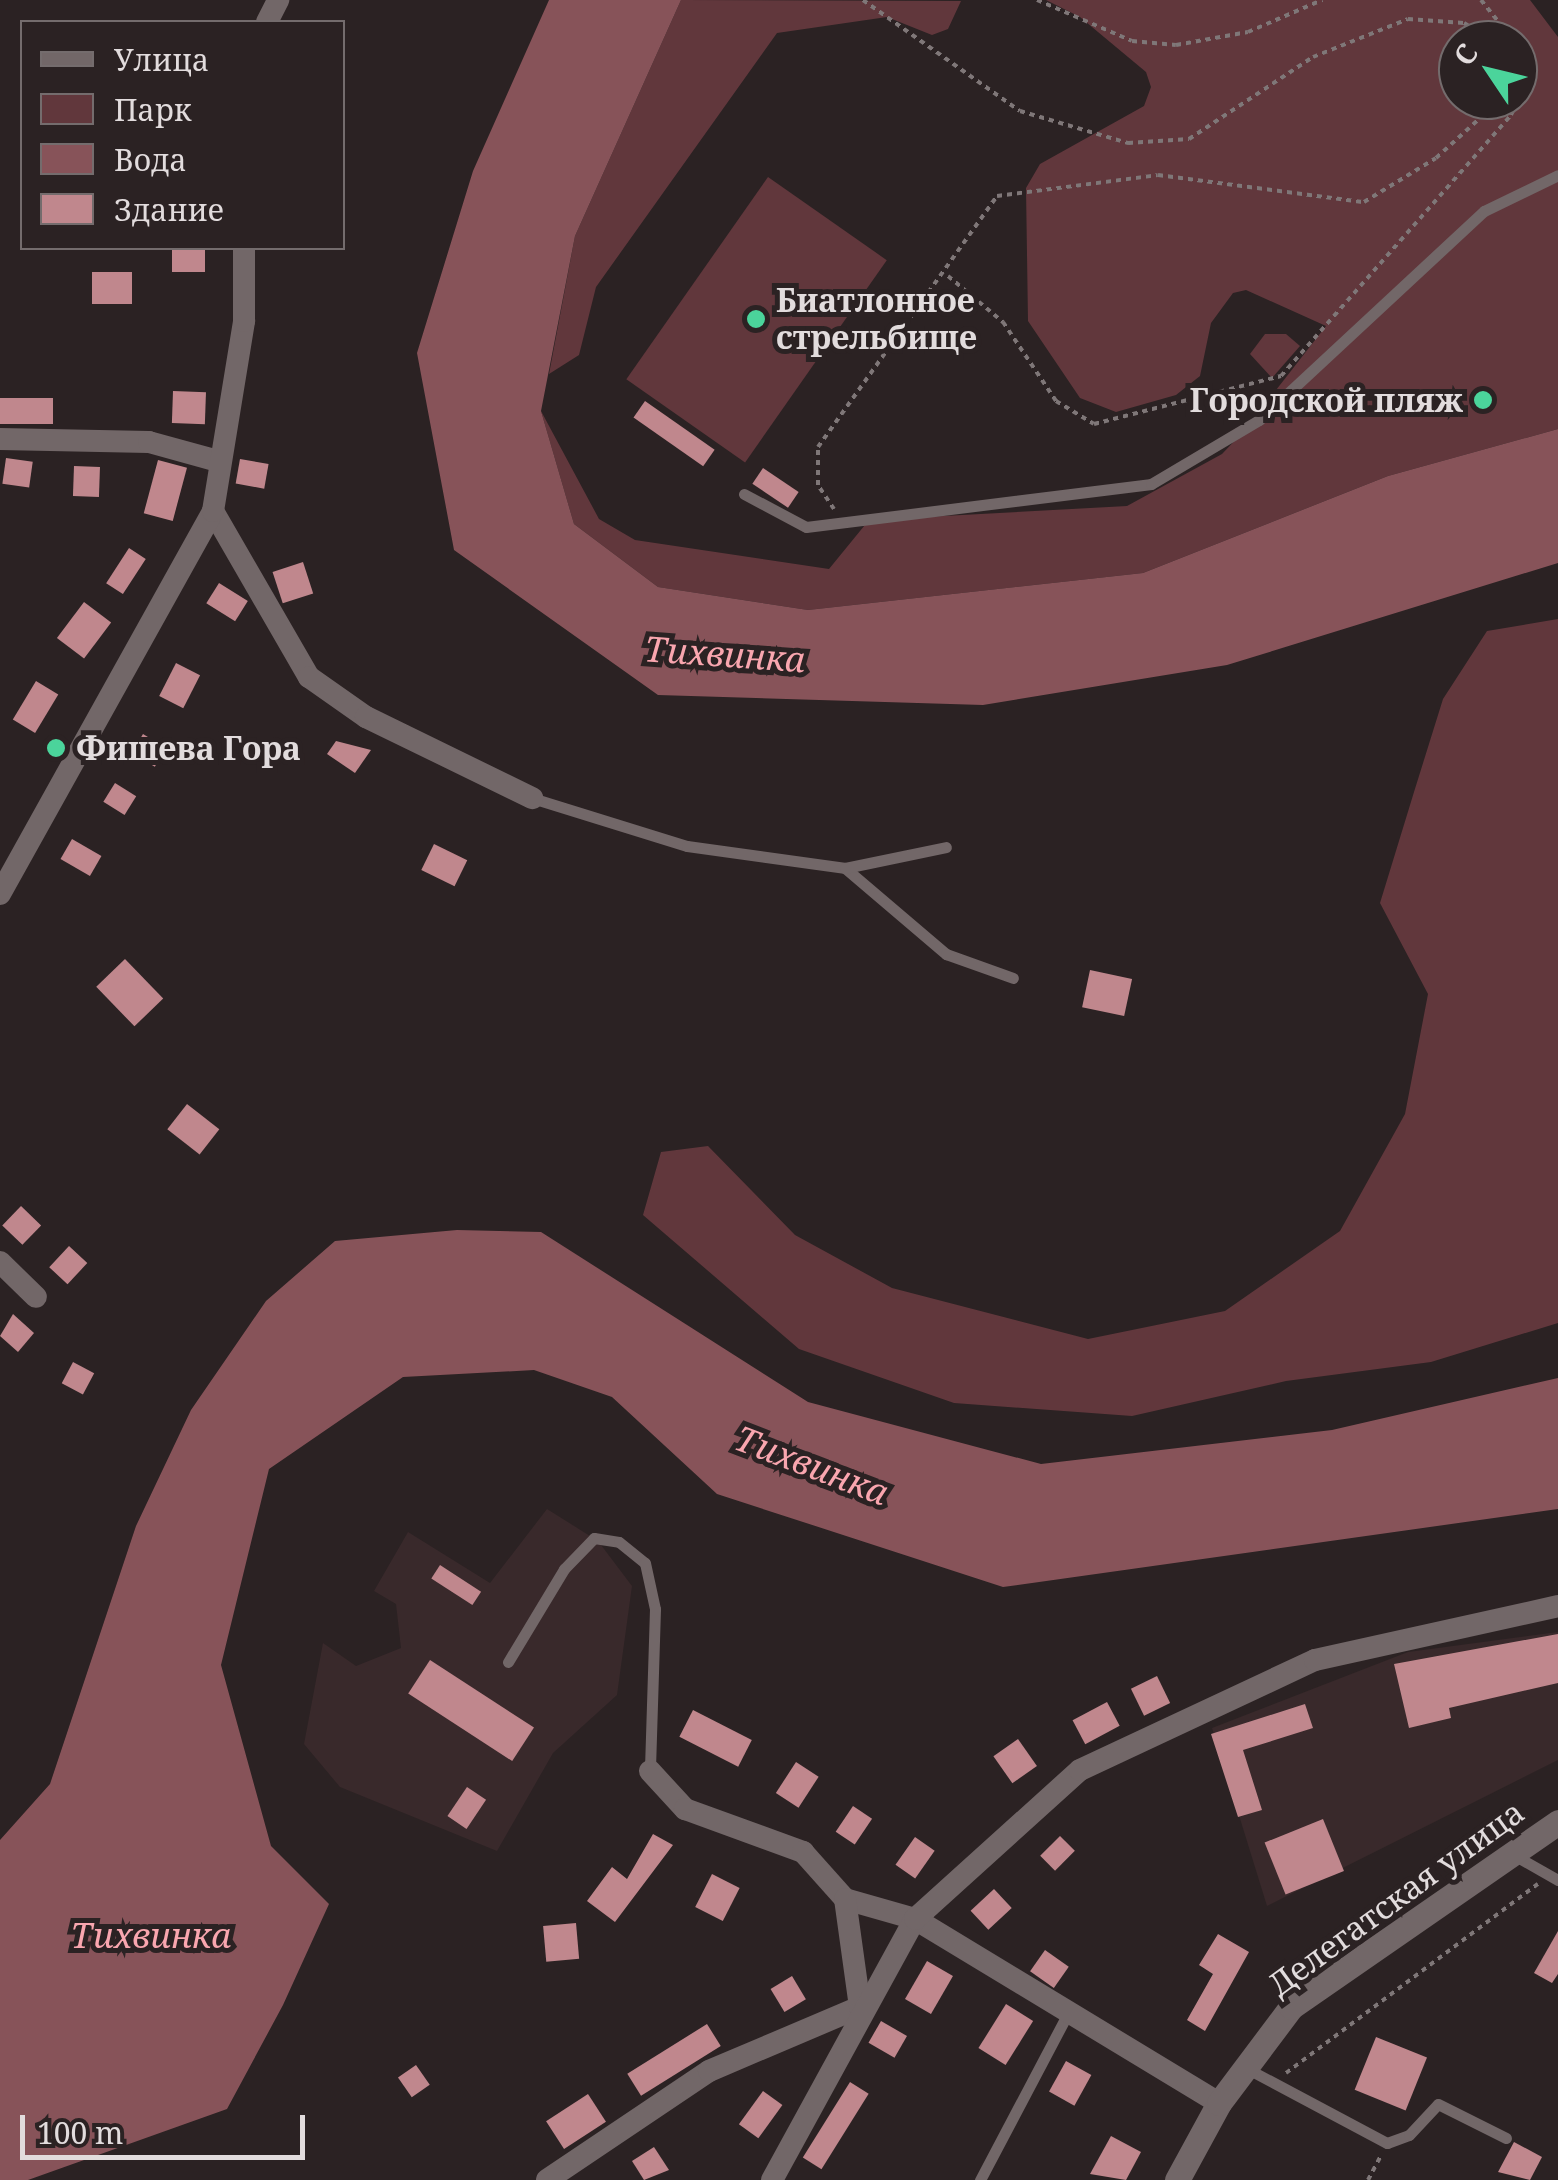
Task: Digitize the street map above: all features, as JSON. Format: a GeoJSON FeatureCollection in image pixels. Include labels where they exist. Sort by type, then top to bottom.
{"type":"FeatureCollection","features":[{"type":"Feature","properties":{"kind":"street"},"geometry":{"type":"LineString","coordinates":[[0,894],[213,510],[218,461],[244,322],[244,250]]}},
{"type":"Feature","properties":{"kind":"street"},"geometry":{"type":"LineString","coordinates":[[0,439],[149,442],[218,461]]}},
{"type":"Feature","properties":{"kind":"street"},"geometry":{"type":"LineString","coordinates":[[213,510],[308,677],[366,717],[532,798]]}},
{"type":"Feature","properties":{"kind":"street"},"geometry":{"type":"LineString","coordinates":[[0,1262],[36,1297]]}},
{"type":"Feature","properties":{"kind":"street"},"geometry":{"type":"LineString","coordinates":[[772,2180],[860,2007],[916,1919],[1080,1770],[1315,1660],[1558,1606]]}},
{"type":"Feature","properties":{"kind":"street"},"geometry":{"type":"LineString","coordinates":[[650,1771],[685,1809],[803,1852],[846,1898],[916,1919],[1068,2015],[1219,2103]]}},
{"type":"Feature","properties":{"kind":"street","name":"Делегатская улица"},"geometry":{"type":"LineString","coordinates":[[1177,2180],[1219,2103],[1292,2007],[1558,1822]]}},
{"type":"Feature","properties":{"kind":"street"},"geometry":{"type":"LineString","coordinates":[[846,1898],[860,2007]]}},
{"type":"Feature","properties":{"kind":"street"},"geometry":{"type":"LineString","coordinates":[[547,2180],[709,2071],[860,2007]]}},
{"type":"Feature","properties":{"kind":"lane"},"geometry":{"type":"LineString","coordinates":[[744,494],[796,526],[838,516],[1136,486],[1194,464],[1310,376],[1484,211],[1558,175]]}},
{"type":"Feature","properties":{"kind":"lane"},"geometry":{"type":"LineString","coordinates":[[532,798],[686,846],[845,868],[946,847]]}},
{"type":"Feature","properties":{"kind":"lane"},"geometry":{"type":"LineString","coordinates":[[845,868],[946,954],[1013,978]]}},
{"type":"Feature","properties":{"kind":"lane"},"geometry":{"type":"LineString","coordinates":[[508,1662],[564,1569],[594,1538],[619,1542],[645,1562],[655,1609],[650,1771]]}},
{"type":"Feature","properties":{"kind":"lane"},"geometry":{"type":"LineString","coordinates":[[1512,1854],[1554,1877]]}},
{"type":"Feature","properties":{"kind":"lane"},"geometry":{"type":"LineString","coordinates":[[980,2180],[1068,2015]]}},
{"type":"Feature","properties":{"kind":"lane"},"geometry":{"type":"LineString","coordinates":[[1244,2067],[1387,2143],[1409,2135],[1438,2104],[1506,2138]]}},
{"type":"Feature","properties":{"kind":"path"},"geometry":{"type":"LineString","coordinates":[[863,0],[1020,112],[1128,143],[1189,138],[1313,57],[1408,19],[1438,22]]}},
{"type":"Feature","properties":{"kind":"path"},"geometry":{"type":"LineString","coordinates":[[1036,0],[1132,40],[1176,45],[1248,32],[1322,0]]}},
{"type":"Feature","properties":{"kind":"path"},"geometry":{"type":"LineString","coordinates":[[1481,0],[1497,20]]}},
{"type":"Feature","properties":{"kind":"path"},"geometry":{"type":"LineString","coordinates":[[838,516],[818,486],[818,447],[948,275],[982,211],[1016,187],[1158,175],[1364,202],[1436,158],[1478,120]]}},
{"type":"Feature","properties":{"kind":"path"},"geometry":{"type":"LineString","coordinates":[[948,275],[1003,322],[1056,401],[1094,424],[1281,376],[1507,120]]}},
{"type":"Feature","properties":{"kind":"path"},"geometry":{"type":"LineString","coordinates":[[1279,2086],[1308,2050],[1554,1877]]}},
{"type":"Feature","properties":{"kind":"path"},"geometry":{"type":"LineString","coordinates":[[1368,2180],[1387,2143]]}},
{"type":"Feature","properties":{"kind":"shaded area"},"geometry":{"type":"Polygon","coordinates":[[[547,1509],[598,1541],[632,1586],[617,1695],[553,1753],[497,1851],[340,1787],[304,1744],[323,1643],[356,1666],[401,1648],[396,1604],[374,1591],[408,1532],[490,1583],[547,1509]]]}},
{"type":"Feature","properties":{"kind":"shaded area"},"geometry":{"type":"Polygon","coordinates":[[[1558,1632],[1558,1760],[1267,1906],[1212,1728],[1408,1652],[1558,1632]]]}},
{"type":"Feature","properties":{"kind":"green space"},"geometry":{"type":"Polygon","coordinates":[[[681,0],[961,1],[948,29],[932,35],[887,17],[777,33],[596,287],[579,355],[549,374],[575,236],[681,0]]]}},
{"type":"Feature","properties":{"kind":"green space"},"geometry":{"type":"Polygon","coordinates":[[[1046,0],[1530,0],[1558,37],[1558,429],[1388,476],[1143,573],[808,610],[658,587],[574,524],[541,411],[599,519],[635,540],[829,569],[869,520],[1127,506],[1222,454],[1326,326],[1246,290],[1233,293],[1211,323],[1200,376],[1176,395],[1116,412],[1080,398],[1028,321],[1026,188],[1040,164],[1144,106],[1151,87],[1146,72],[1080,17],[1046,0]]]}},
{"type":"Feature","properties":{"kind":"green space","name":"Биатлонное стрельбище"},"geometry":{"type":"Polygon","coordinates":[[[768,177],[887,260],[745,462],[626,379],[768,177]]]}},
{"type":"Feature","properties":{"kind":"green space"},"geometry":{"type":"Polygon","coordinates":[[[1265,334],[1286,334],[1300,346],[1272,378],[1250,354],[1265,334]]]}},
{"type":"Feature","properties":{"kind":"green space"},"geometry":{"type":"Polygon","coordinates":[[[1558,619],[1558,1323],[1431,1362],[1286,1381],[1132,1416],[954,1403],[799,1349],[643,1215],[661,1152],[708,1146],[795,1235],[892,1288],[1088,1339],[1225,1311],[1340,1231],[1405,1114],[1428,994],[1380,903],[1414,792],[1443,699],[1487,631],[1558,619]]]}},
{"type":"Feature","properties":{"kind":"water","name":"Тихвинка"},"geometry":{"type":"Polygon","coordinates":[[[549,0],[681,0],[575,236],[541,411],[574,524],[658,587],[808,610],[1143,573],[1388,476],[1558,429],[1558,563],[1227,665],[983,705],[658,695],[454,550],[417,353],[473,171],[549,0]]]}},
{"type":"Feature","properties":{"kind":"water","name":"Тихвинка"},"geometry":{"type":"Polygon","coordinates":[[[457,1230],[541,1232],[808,1402],[1041,1464],[1332,1430],[1558,1378],[1558,1509],[1003,1587],[717,1494],[612,1397],[534,1370],[403,1377],[269,1469],[221,1665],[271,1846],[329,1904],[283,2005],[227,2109],[28,2180],[0,2180],[0,1840],[50,1784],[136,1526],[191,1410],[266,1301],[335,1241],[457,1230]]]}},
{"type":"Feature","properties":{"kind":"building"},"geometry":{"type":"Polygon","coordinates":[[[172,250],[205,250],[205,272],[172,272],[172,250]]]}},
{"type":"Feature","properties":{"kind":"building"},"geometry":{"type":"Polygon","coordinates":[[[92,272],[132,272],[132,304],[92,304],[92,272]]]}},
{"type":"Feature","properties":{"kind":"building"},"geometry":{"type":"Polygon","coordinates":[[[173,391],[206,392],[205,424],[172,423],[173,391]]]}},
{"type":"Feature","properties":{"kind":"building"},"geometry":{"type":"Polygon","coordinates":[[[0,398],[53,398],[53,424],[0,424],[0,398]]]}},
{"type":"Feature","properties":{"kind":"building"},"geometry":{"type":"Polygon","coordinates":[[[645,401],[715,450],[703,466],[634,417],[645,401]]]}},
{"type":"Feature","properties":{"kind":"building"},"geometry":{"type":"Polygon","coordinates":[[[6,458],[33,462],[29,488],[2,484],[6,458]]]}},
{"type":"Feature","properties":{"kind":"building"},"geometry":{"type":"Polygon","coordinates":[[[240,459],[269,464],[264,489],[236,484],[240,459]]]}},
{"type":"Feature","properties":{"kind":"building"},"geometry":{"type":"Polygon","coordinates":[[[158,460],[187,468],[173,521],[144,513],[158,460]]]}},
{"type":"Feature","properties":{"kind":"building"},"geometry":{"type":"Polygon","coordinates":[[[74,466],[100,467],[99,497],[73,496],[74,466]]]}},
{"type":"Feature","properties":{"kind":"building"},"geometry":{"type":"Polygon","coordinates":[[[763,468],[799,492],[788,508],[752,484],[763,468]]]}},
{"type":"Feature","properties":{"kind":"building"},"geometry":{"type":"Polygon","coordinates":[[[129,548],[146,559],[123,594],[106,583],[129,548]]]}},
{"type":"Feature","properties":{"kind":"building"},"geometry":{"type":"Polygon","coordinates":[[[303,562],[313,593],[283,603],[273,572],[303,562]]]}},
{"type":"Feature","properties":{"kind":"building"},"geometry":{"type":"Polygon","coordinates":[[[219,583],[248,601],[235,621],[206,603],[219,583]]]}},
{"type":"Feature","properties":{"kind":"building"},"geometry":{"type":"Polygon","coordinates":[[[84,602],[111,622],[84,658],[57,638],[84,602]]]}},
{"type":"Feature","properties":{"kind":"building"},"geometry":{"type":"Polygon","coordinates":[[[176,663],[200,675],[183,708],[159,696],[176,663]]]}},
{"type":"Feature","properties":{"kind":"building"},"geometry":{"type":"Polygon","coordinates":[[[36,681],[58,694],[35,733],[13,720],[36,681]]]}},
{"type":"Feature","properties":{"kind":"building"},"geometry":{"type":"Polygon","coordinates":[[[143,734],[166,748],[155,767],[132,753],[143,734]]]}},
{"type":"Feature","properties":{"kind":"building"},"geometry":{"type":"Polygon","coordinates":[[[336,741],[371,750],[355,773],[327,754],[336,741]]]}},
{"type":"Feature","properties":{"kind":"building"},"geometry":{"type":"Polygon","coordinates":[[[115,783],[136,796],[125,815],[103,802],[115,783]]]}},
{"type":"Feature","properties":{"kind":"building"},"geometry":{"type":"Polygon","coordinates":[[[72,839],[101,856],[90,876],[60,859],[72,839]]]}},
{"type":"Feature","properties":{"kind":"building"},"geometry":{"type":"Polygon","coordinates":[[[434,844],[467,860],[455,886],[421,870],[434,844]]]}},
{"type":"Feature","properties":{"kind":"building"},"geometry":{"type":"Polygon","coordinates":[[[125,959],[163,999],[134,1026],[96,987],[125,959]]]}},
{"type":"Feature","properties":{"kind":"building"},"geometry":{"type":"Polygon","coordinates":[[[1090,970],[1132,979],[1124,1016],[1082,1007],[1090,970]]]}},
{"type":"Feature","properties":{"kind":"building"},"geometry":{"type":"Polygon","coordinates":[[[187,1104],[219,1129],[200,1154],[167,1129],[187,1104]]]}},
{"type":"Feature","properties":{"kind":"building"},"geometry":{"type":"Polygon","coordinates":[[[21,1206],[41,1225],[22,1245],[2,1225],[21,1206]]]}},
{"type":"Feature","properties":{"kind":"building"},"geometry":{"type":"Polygon","coordinates":[[[69,1246],[87,1263],[68,1284],[49,1267],[69,1246]]]}},
{"type":"Feature","properties":{"kind":"building"},"geometry":{"type":"Polygon","coordinates":[[[13,1314],[34,1333],[18,1352],[0,1336],[13,1314]]]}},
{"type":"Feature","properties":{"kind":"building"},"geometry":{"type":"Polygon","coordinates":[[[73,1362],[94,1373],[83,1394],[62,1383],[73,1362]]]}},
{"type":"Feature","properties":{"kind":"building"},"geometry":{"type":"Polygon","coordinates":[[[440,1565],[481,1592],[472,1605],[431,1578],[440,1565]]]}},
{"type":"Feature","properties":{"kind":"building"},"geometry":{"type":"Polygon","coordinates":[[[1558,1634],[1558,1683],[1449,1708],[1451,1718],[1409,1728],[1394,1664],[1558,1634]]]}},
{"type":"Feature","properties":{"kind":"building"},"geometry":{"type":"Polygon","coordinates":[[[430,1660],[534,1728],[512,1761],[408,1694],[430,1660]]]}},
{"type":"Feature","properties":{"kind":"building"},"geometry":{"type":"Polygon","coordinates":[[[1157,1676],[1170,1703],[1144,1716],[1131,1689],[1157,1676]]]}},
{"type":"Feature","properties":{"kind":"building"},"geometry":{"type":"Polygon","coordinates":[[[1107,1702],[1120,1726],[1085,1744],[1073,1720],[1107,1702]]]}},
{"type":"Feature","properties":{"kind":"building"},"geometry":{"type":"Polygon","coordinates":[[[1305,1704],[1313,1728],[1243,1750],[1262,1810],[1238,1817],[1211,1734],[1305,1704]]]}},
{"type":"Feature","properties":{"kind":"building"},"geometry":{"type":"Polygon","coordinates":[[[693,1710],[752,1740],[738,1767],[679,1737],[693,1710]]]}},
{"type":"Feature","properties":{"kind":"building"},"geometry":{"type":"Polygon","coordinates":[[[1018,1739],[1037,1766],[1012,1783],[993,1756],[1018,1739]]]}},
{"type":"Feature","properties":{"kind":"building"},"geometry":{"type":"Polygon","coordinates":[[[796,1762],[819,1777],[798,1808],[776,1793],[796,1762]]]}},
{"type":"Feature","properties":{"kind":"building"},"geometry":{"type":"Polygon","coordinates":[[[467,1787],[486,1800],[466,1829],[447,1816],[467,1787]]]}},
{"type":"Feature","properties":{"kind":"building"},"geometry":{"type":"Polygon","coordinates":[[[853,1806],[872,1819],[855,1845],[836,1832],[853,1806]]]}},
{"type":"Feature","properties":{"kind":"building"},"geometry":{"type":"Polygon","coordinates":[[[1323,1819],[1344,1871],[1286,1895],[1265,1843],[1323,1819]]]}},
{"type":"Feature","properties":{"kind":"building"},"geometry":{"type":"Polygon","coordinates":[[[653,1834],[673,1845],[615,1922],[587,1901],[612,1867],[627,1879],[653,1834]]]}},
{"type":"Feature","properties":{"kind":"building"},"geometry":{"type":"Polygon","coordinates":[[[1060,1836],[1075,1851],[1055,1871],[1040,1856],[1060,1836]]]}},
{"type":"Feature","properties":{"kind":"building"},"geometry":{"type":"Polygon","coordinates":[[[915,1837],[935,1851],[915,1879],[895,1865],[915,1837]]]}},
{"type":"Feature","properties":{"kind":"building"},"geometry":{"type":"Polygon","coordinates":[[[712,1874],[740,1888],[723,1921],[695,1907],[712,1874]]]}},
{"type":"Feature","properties":{"kind":"building"},"geometry":{"type":"Polygon","coordinates":[[[994,1889],[1012,1908],[988,1930],[971,1911],[994,1889]]]}},
{"type":"Feature","properties":{"kind":"building"},"geometry":{"type":"Polygon","coordinates":[[[576,1923],[579,1959],[546,1962],[543,1926],[576,1923]]]}},
{"type":"Feature","properties":{"kind":"building"},"geometry":{"type":"Polygon","coordinates":[[[1558,1931],[1558,1974],[1552,1983],[1534,1973],[1558,1931]]]}},
{"type":"Feature","properties":{"kind":"building"},"geometry":{"type":"Polygon","coordinates":[[[1218,1934],[1249,1952],[1205,2031],[1187,2020],[1213,1974],[1199,1965],[1218,1934]]]}},
{"type":"Feature","properties":{"kind":"building"},"geometry":{"type":"Polygon","coordinates":[[[1045,1950],[1069,1967],[1054,1988],[1030,1971],[1045,1950]]]}},
{"type":"Feature","properties":{"kind":"building"},"geometry":{"type":"Polygon","coordinates":[[[927,1961],[953,1976],[931,2014],[905,1999],[927,1961]]]}},
{"type":"Feature","properties":{"kind":"building"},"geometry":{"type":"Polygon","coordinates":[[[792,1976],[806,1999],[784,2012],[771,1989],[792,1976]]]}},
{"type":"Feature","properties":{"kind":"building"},"geometry":{"type":"Polygon","coordinates":[[[1006,2004],[1033,2021],[1006,2065],[978,2048],[1006,2004]]]}},
{"type":"Feature","properties":{"kind":"building"},"geometry":{"type":"Polygon","coordinates":[[[881,2021],[907,2036],[894,2058],[868,2043],[881,2021]]]}},
{"type":"Feature","properties":{"kind":"building"},"geometry":{"type":"Polygon","coordinates":[[[707,2024],[721,2046],[641,2096],[627,2074],[707,2024]]]}},
{"type":"Feature","properties":{"kind":"building"},"geometry":{"type":"Polygon","coordinates":[[[1376,2037],[1427,2058],[1406,2110],[1355,2090],[1376,2037]]]}},
{"type":"Feature","properties":{"kind":"building"},"geometry":{"type":"Polygon","coordinates":[[[1066,2061],[1091,2075],[1074,2106],[1049,2092],[1066,2061]]]}},
{"type":"Feature","properties":{"kind":"building"},"geometry":{"type":"Polygon","coordinates":[[[416,2065],[430,2085],[412,2097],[398,2078],[416,2065]]]}},
{"type":"Feature","properties":{"kind":"building"},"geometry":{"type":"Polygon","coordinates":[[[850,2082],[869,2094],[821,2169],[803,2157],[850,2082]]]}},
{"type":"Feature","properties":{"kind":"building"},"geometry":{"type":"Polygon","coordinates":[[[763,2091],[782,2105],[758,2138],[739,2124],[763,2091]]]}},
{"type":"Feature","properties":{"kind":"building"},"geometry":{"type":"Polygon","coordinates":[[[588,2094],[606,2122],[564,2149],[546,2121],[588,2094]]]}},
{"type":"Feature","properties":{"kind":"building"},"geometry":{"type":"Polygon","coordinates":[[[1111,2136],[1141,2152],[1126,2180],[1090,2174],[1111,2136]]]}},
{"type":"Feature","properties":{"kind":"building"},"geometry":{"type":"Polygon","coordinates":[[[1514,2142],[1542,2157],[1530,2180],[1498,2172],[1514,2142]]]}},
{"type":"Feature","properties":{"kind":"building"},"geometry":{"type":"Polygon","coordinates":[[[654,2147],[669,2170],[644,2180],[632,2161],[654,2147]]]}},
{"type":"Feature","properties":{"kind":"place","name":"Биатлонное стрельбище"},"geometry":{"type":"Point","coordinates":[756,319]}},
{"type":"Feature","properties":{"kind":"place","name":"Городской пляж"},"geometry":{"type":"Point","coordinates":[1483,400]}},
{"type":"Feature","properties":{"kind":"place","name":"Фишева Гора"},"geometry":{"type":"Point","coordinates":[56,748]}}]}
